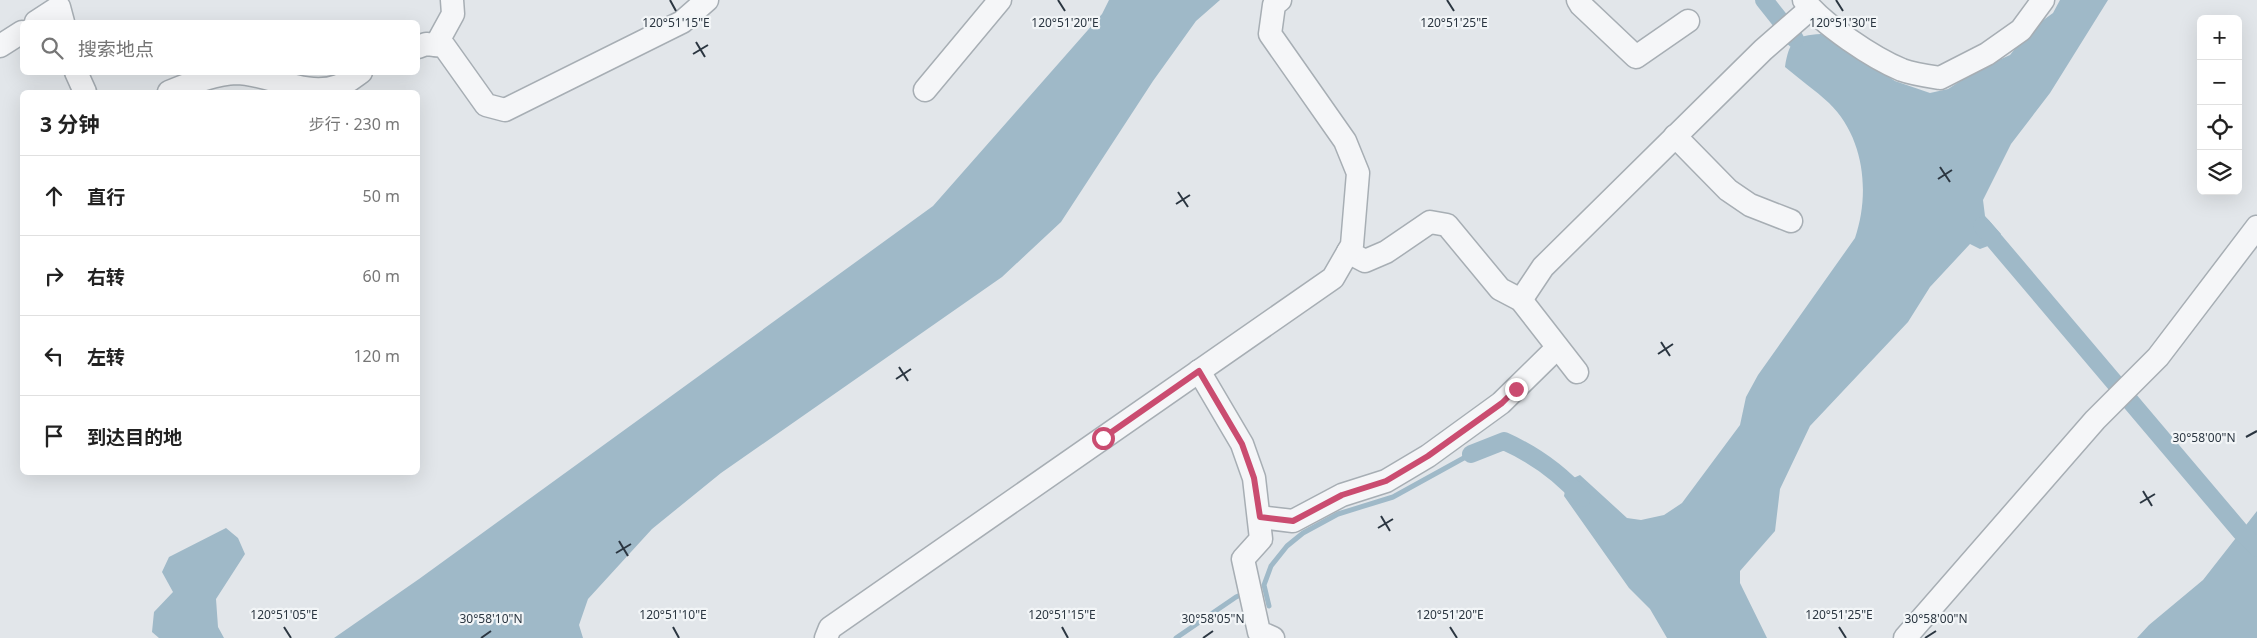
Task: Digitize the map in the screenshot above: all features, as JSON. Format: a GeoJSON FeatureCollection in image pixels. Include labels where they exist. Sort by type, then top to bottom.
{"type":"FeatureCollection","features":[{"type":"Feature","properties":{"kind":"street"},"geometry":{"type":"LineString","coordinates":[[427,46],[452,14],[452,0]]}},
{"type":"Feature","properties":{"kind":"street"},"geometry":{"type":"LineString","coordinates":[[427,46],[444,46],[486,105],[505,110],[682,22],[707,0]]}},
{"type":"Feature","properties":{"kind":"street"},"geometry":{"type":"LineString","coordinates":[[925,90],[1000,0]]}},
{"type":"Feature","properties":{"kind":"street"},"geometry":{"type":"LineString","coordinates":[[826,638],[830,628],[1334,278],[1352,245],[1358,174],[1345,142],[1270,34],[1274,5],[1280,0]]}},
{"type":"Feature","properties":{"kind":"street"},"geometry":{"type":"LineString","coordinates":[[1578,0],[1636,57],[1688,21]]}},
{"type":"Feature","properties":{"kind":"street"},"geometry":{"type":"LineString","coordinates":[[1521,300],[1543,267],[1808,6],[1856,44],[1902,70],[1940,78],[1987,54],[2021,30],[2043,0]]}},
{"type":"Feature","properties":{"kind":"street"},"geometry":{"type":"LineString","coordinates":[[40,20],[62,10]]}},
{"type":"Feature","properties":{"kind":"street"},"geometry":{"type":"LineString","coordinates":[[0,46],[20,33]]}},
{"type":"Feature","properties":{"kind":"street"},"geometry":{"type":"LineString","coordinates":[[77,75],[84,90]]}},
{"type":"Feature","properties":{"kind":"street"},"geometry":{"type":"LineString","coordinates":[[174,90],[189,84],[227,75]]}},
{"type":"Feature","properties":{"kind":"street"},"geometry":{"type":"LineString","coordinates":[[249,75],[269,78],[310,89],[338,86],[356,75]]}},
{"type":"Feature","properties":{"kind":"street"},"geometry":{"type":"LineString","coordinates":[[1675,136],[1728,190],[1750,204],[1791,222]]}},
{"type":"Feature","properties":{"kind":"street"},"geometry":{"type":"LineString","coordinates":[[1348,252],[1365,260],[1386,252],[1430,222],[1447,225],[1500,290],[1521,300],[1577,372]]}},
{"type":"Feature","properties":{"kind":"street"},"geometry":{"type":"LineString","coordinates":[[1905,638],[2097,418],[2158,357],[2257,227]]}},
{"type":"Feature","properties":{"kind":"street"},"geometry":{"type":"LineString","coordinates":[[1260,517],[1293,521],[1342,495],[1386,481],[1428,456],[1502,403],[1558,348]]}},
{"type":"Feature","properties":{"kind":"street"},"geometry":{"type":"LineString","coordinates":[[1199,371],[1242,444],[1254,478],[1260,517],[1261,539],[1243,559],[1259,632],[1273,638]]}},
{"type":"Feature","properties":{"kind":"water"},"geometry":{"type":"Polygon","coordinates":[[[1109,0],[1220,0],[1196,21],[1153,81],[1061,222],[1002,277],[721,473],[652,529],[588,599],[579,625],[583,638],[334,638],[419,579],[933,206],[1102,14],[1109,0]]]}},
{"type":"Feature","properties":{"kind":"water"},"geometry":{"type":"Polygon","coordinates":[[[2060,0],[2108,0],[2050,93],[2011,144],[1983,200],[1985,216],[2001,234],[1996,243],[1980,249],[1970,244],[1930,287],[1908,322],[1810,426],[1780,489],[1775,531],[1740,571],[1740,583],[1767,638],[1667,638],[1650,609],[1629,588],[1564,496],[1567,481],[1580,475],[1627,518],[1641,520],[1664,515],[1682,503],[1740,425],[1746,397],[1758,375],[1855,238],[1860,221],[1863,185],[1857,149],[1841,117],[1829,103],[1785,67],[1791,45],[1799,38],[1821,34],[1895,81],[1930,93],[1948,89],[1979,69],[2010,55],[2031,29],[2053,13],[2060,0]]]}},
{"type":"Feature","properties":{"kind":"water"},"geometry":{"type":"Polygon","coordinates":[[[2257,511],[2257,638],[2137,638],[2149,625],[2203,580],[2257,511]]]}},
{"type":"Feature","properties":{"kind":"water"},"geometry":{"type":"Polygon","coordinates":[[[226,528],[238,538],[245,554],[216,599],[218,627],[224,638],[159,638],[152,632],[154,612],[173,592],[162,572],[169,557],[226,528]]]}},
{"type":"Feature","properties":{"kind":"waterway"},"geometry":{"type":"LineString","coordinates":[[1764,0],[1795,39]]}},
{"type":"Feature","properties":{"kind":"waterway"},"geometry":{"type":"LineString","coordinates":[[1982,226],[2241,532],[2257,548]]}},
{"type":"Feature","properties":{"kind":"waterway"},"geometry":{"type":"LineString","coordinates":[[1471,454],[1504,441],[1546,465],[1582,498]]}},
{"type":"Feature","properties":{"kind":"waterway"},"geometry":{"type":"LineString","coordinates":[[1269,606],[1264,585],[1271,566],[1287,546],[1303,533],[1338,514],[1393,497],[1471,454]]}},
{"type":"Feature","properties":{"kind":"waterway"},"geometry":{"type":"LineString","coordinates":[[1176,638],[1236,597],[1245,593]]}},
{"type":"Feature","properties":{"kind":"route"},"geometry":{"type":"LineString","coordinates":[[1103,438],[1199,371],[1242,444],[1254,478],[1260,517],[1293,521],[1342,495],[1386,481],[1428,456],[1502,403],[1516,389]]}}]}
